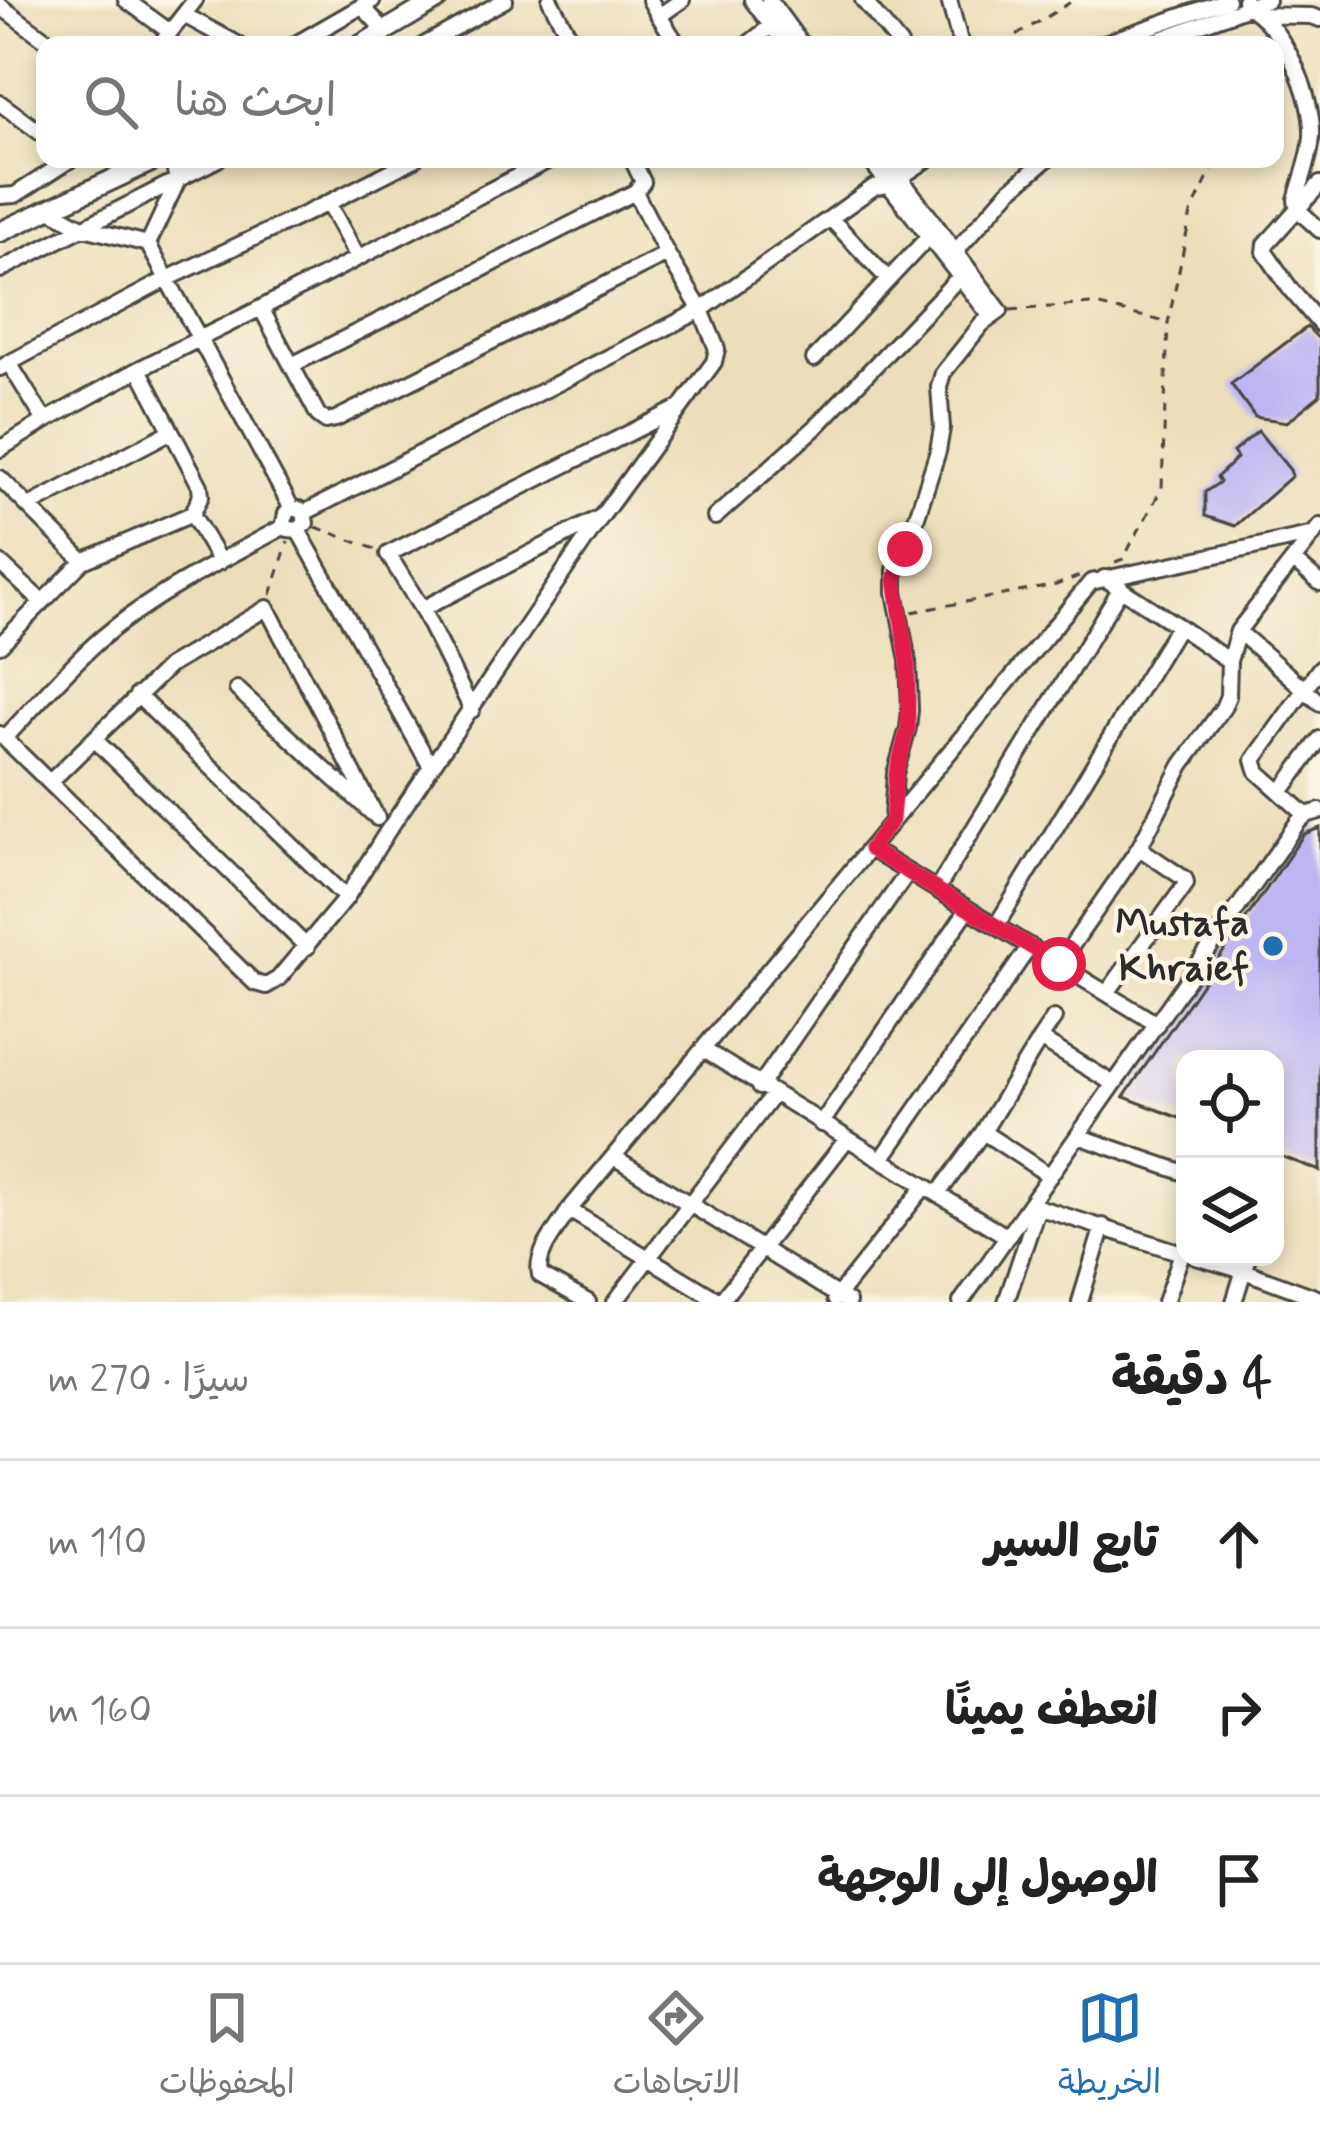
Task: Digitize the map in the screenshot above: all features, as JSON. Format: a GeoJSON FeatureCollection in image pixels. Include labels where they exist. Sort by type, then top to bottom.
{"type":"FeatureCollection","features":[{"type":"Feature","properties":{"kind":"street"},"geometry":{"type":"LineString","coordinates":[[126,0],[170,32]]}},
{"type":"Feature","properties":{"kind":"street"},"geometry":{"type":"LineString","coordinates":[[167,36],[195,0]]}},
{"type":"Feature","properties":{"kind":"street"},"geometry":{"type":"LineString","coordinates":[[376,36],[437,0]]}},
{"type":"Feature","properties":{"kind":"street"},"geometry":{"type":"LineString","coordinates":[[440,36],[505,0]]}},
{"type":"Feature","properties":{"kind":"street"},"geometry":{"type":"LineString","coordinates":[[550,0],[569,36]]}},
{"type":"Feature","properties":{"kind":"street"},"geometry":{"type":"LineString","coordinates":[[650,0],[672,36]]}},
{"type":"Feature","properties":{"kind":"street"},"geometry":{"type":"LineString","coordinates":[[659,16],[682,0]]}},
{"type":"Feature","properties":{"kind":"street"},"geometry":{"type":"LineString","coordinates":[[752,0],[793,36]]}},
{"type":"Feature","properties":{"kind":"street"},"geometry":{"type":"LineString","coordinates":[[769,0],[783,36]]}},
{"type":"Feature","properties":{"kind":"street"},"geometry":{"type":"LineString","coordinates":[[863,0],[892,36]]}},
{"type":"Feature","properties":{"kind":"street"},"geometry":{"type":"LineString","coordinates":[[949,0],[955,36]]}},
{"type":"Feature","properties":{"kind":"street"},"geometry":{"type":"LineString","coordinates":[[1161,36],[1227,0]]}},
{"type":"Feature","properties":{"kind":"street"},"geometry":{"type":"LineString","coordinates":[[308,36],[361,2],[385,31]]}},
{"type":"Feature","properties":{"kind":"street"},"geometry":{"type":"LineString","coordinates":[[1257,5],[1278,36]]}},
{"type":"Feature","properties":{"kind":"street"},"geometry":{"type":"LineString","coordinates":[[1131,36],[1257,5],[1320,20]]}},
{"type":"Feature","properties":{"kind":"street"},"geometry":{"type":"LineString","coordinates":[[0,6],[41,36]]}},
{"type":"Feature","properties":{"kind":"street"},"geometry":{"type":"LineString","coordinates":[[184,15],[222,36]]}},
{"type":"Feature","properties":{"kind":"street"},"geometry":{"type":"LineString","coordinates":[[1183,36],[1189,20]]}},
{"type":"Feature","properties":{"kind":"street"},"geometry":{"type":"LineString","coordinates":[[758,36],[777,21]]}},
{"type":"Feature","properties":{"kind":"street"},"geometry":{"type":"LineString","coordinates":[[1284,46],[1311,118],[1312,139],[1300,204],[1320,230]]}},
{"type":"Feature","properties":{"kind":"street"},"geometry":{"type":"LineString","coordinates":[[0,103],[36,129]]}},
{"type":"Feature","properties":{"kind":"street"},"geometry":{"type":"LineString","coordinates":[[0,196],[15,195],[57,168]]}},
{"type":"Feature","properties":{"kind":"street"},"geometry":{"type":"LineString","coordinates":[[0,232],[137,168]]}},
{"type":"Feature","properties":{"kind":"street"},"geometry":{"type":"LineString","coordinates":[[148,244],[177,182],[175,168]]}},
{"type":"Feature","properties":{"kind":"street"},"geometry":{"type":"LineString","coordinates":[[0,270],[202,168]]}},
{"type":"Feature","properties":{"kind":"street"},"geometry":{"type":"LineString","coordinates":[[45,421],[4,365],[167,279],[398,168]]}},
{"type":"Feature","properties":{"kind":"street"},"geometry":{"type":"LineString","coordinates":[[0,448],[199,338],[533,168]]}},
{"type":"Feature","properties":{"kind":"street"},"geometry":{"type":"LineString","coordinates":[[292,365],[635,192],[644,182],[637,168]]}},
{"type":"Feature","properties":{"kind":"street"},"geometry":{"type":"LineString","coordinates":[[955,252],[1037,168]]}},
{"type":"Feature","properties":{"kind":"street"},"geometry":{"type":"LineString","coordinates":[[635,192],[700,310],[717,349],[714,362],[601,517],[346,898],[272,984],[255,983],[2,736],[97,642],[154,602],[220,562],[700,310],[889,173],[996,314],[982,324],[943,373],[938,451],[896,570],[910,710],[892,820]]}},
{"type":"Feature","properties":{"kind":"street"},"geometry":{"type":"LineString","coordinates":[[1320,184],[1264,252],[1320,324]]}},
{"type":"Feature","properties":{"kind":"street"},"geometry":{"type":"LineString","coordinates":[[328,203],[358,258]]}},
{"type":"Feature","properties":{"kind":"street"},"geometry":{"type":"LineString","coordinates":[[1300,204],[1320,214]]}},
{"type":"Feature","properties":{"kind":"street"},"geometry":{"type":"LineString","coordinates":[[47,208],[84,228],[148,244],[431,767]]}},
{"type":"Feature","properties":{"kind":"street"},"geometry":{"type":"LineString","coordinates":[[831,219],[888,279]]}},
{"type":"Feature","properties":{"kind":"street"},"geometry":{"type":"LineString","coordinates":[[933,232],[955,252],[963,272]]}},
{"type":"Feature","properties":{"kind":"street"},"geometry":{"type":"LineString","coordinates":[[814,359],[933,232]]}},
{"type":"Feature","properties":{"kind":"street"},"geometry":{"type":"LineString","coordinates":[[261,308],[318,415],[326,421],[667,254]]}},
{"type":"Feature","properties":{"kind":"street"},"geometry":{"type":"LineString","coordinates":[[715,517],[815,428],[963,272]]}},
{"type":"Feature","properties":{"kind":"street"},"geometry":{"type":"LineString","coordinates":[[0,645],[83,561],[192,514],[201,496],[200,486],[140,369]]}},
{"type":"Feature","properties":{"kind":"street"},"geometry":{"type":"LineString","coordinates":[[472,710],[422,609],[388,554],[678,408]]}},
{"type":"Feature","properties":{"kind":"street"},"geometry":{"type":"LineString","coordinates":[[29,506],[170,432]]}},
{"type":"Feature","properties":{"kind":"street"},"geometry":{"type":"LineString","coordinates":[[0,478],[83,561]]}},
{"type":"Feature","properties":{"kind":"street"},"geometry":{"type":"LineString","coordinates":[[192,514],[220,562]]}},
{"type":"Feature","properties":{"kind":"street"},"geometry":{"type":"LineString","coordinates":[[422,609],[601,517]]}},
{"type":"Feature","properties":{"kind":"street"},"geometry":{"type":"LineString","coordinates":[[588,1302],[538,1270],[539,1259],[569,1210],[1091,582],[1102,571],[1138,574],[1317,530]]}},
{"type":"Feature","properties":{"kind":"street"},"geometry":{"type":"LineString","coordinates":[[1059,964],[1139,848],[1182,765],[1226,702],[1229,661],[1238,631],[1317,530]]}},
{"type":"Feature","properties":{"kind":"street"},"geometry":{"type":"LineString","coordinates":[[1294,561],[1320,584]]}},
{"type":"Feature","properties":{"kind":"street"},"geometry":{"type":"LineString","coordinates":[[0,563],[42,602]]}},
{"type":"Feature","properties":{"kind":"street"},"geometry":{"type":"LineString","coordinates":[[1102,571],[1229,661]]}},
{"type":"Feature","properties":{"kind":"street"},"geometry":{"type":"LineString","coordinates":[[937,889],[1120,588]]}},
{"type":"Feature","properties":{"kind":"street"},"geometry":{"type":"LineString","coordinates":[[51,781],[169,666],[267,608],[387,832]]}},
{"type":"Feature","properties":{"kind":"street"},"geometry":{"type":"LineString","coordinates":[[996,926],[1178,626]]}},
{"type":"Feature","properties":{"kind":"street"},"geometry":{"type":"LineString","coordinates":[[1238,631],[1320,704]]}},
{"type":"Feature","properties":{"kind":"street"},"geometry":{"type":"LineString","coordinates":[[1006,1302],[1034,1206],[1050,1176],[1298,822],[1313,813],[1258,772],[1254,760],[1320,668]]}},
{"type":"Feature","properties":{"kind":"street"},"geometry":{"type":"LineString","coordinates":[[238,689],[377,818]]}},
{"type":"Feature","properties":{"kind":"street"},"geometry":{"type":"LineString","coordinates":[[137,695],[346,898]]}},
{"type":"Feature","properties":{"kind":"street"},"geometry":{"type":"LineString","coordinates":[[94,739],[307,946]]}},
{"type":"Feature","properties":{"kind":"street"},"geometry":{"type":"LineString","coordinates":[[1281,792],[1320,739]]}},
{"type":"Feature","properties":{"kind":"street"},"geometry":{"type":"LineString","coordinates":[[1107,993],[1186,884],[1139,848]]}},
{"type":"Feature","properties":{"kind":"street"},"geometry":{"type":"LineString","coordinates":[[870,849],[1157,1024]]}},
{"type":"Feature","properties":{"kind":"street"},"geometry":{"type":"LineString","coordinates":[[615,1302],[692,1204],[908,872]]}},
{"type":"Feature","properties":{"kind":"street"},"geometry":{"type":"LineString","coordinates":[[820,1124],[968,909]]}},
{"type":"Feature","properties":{"kind":"street"},"geometry":{"type":"LineString","coordinates":[[882,1160],[1030,946]]}},
{"type":"Feature","properties":{"kind":"street"},"geometry":{"type":"LineString","coordinates":[[614,1157],[840,1300],[982,1132],[1054,1018]]}},
{"type":"Feature","properties":{"kind":"street"},"geometry":{"type":"LineString","coordinates":[[1040,1040],[1114,1084]]}},
{"type":"Feature","properties":{"kind":"street"},"geometry":{"type":"LineString","coordinates":[[704,1050],[1006,1236]]}},
{"type":"Feature","properties":{"kind":"street"},"geometry":{"type":"LineString","coordinates":[[982,1132],[1050,1176]]}},
{"type":"Feature","properties":{"kind":"street"},"geometry":{"type":"LineString","coordinates":[[1078,1136],[1176,1170]]}},
{"type":"Feature","properties":{"kind":"street"},"geometry":{"type":"LineString","coordinates":[[569,1210],[720,1302],[847,1139]]}},
{"type":"Feature","properties":{"kind":"street"},"geometry":{"type":"LineString","coordinates":[[1034,1206],[1176,1251]]}},
{"type":"Feature","properties":{"kind":"street"},"geometry":{"type":"LineString","coordinates":[[961,1302],[1006,1236],[1034,1206]]}},
{"type":"Feature","properties":{"kind":"street"},"geometry":{"type":"LineString","coordinates":[[1080,1302],[1103,1226]]}},
{"type":"Feature","properties":{"kind":"street"},"geometry":{"type":"LineString","coordinates":[[1165,1302],[1183,1266]]}},
{"type":"Feature","properties":{"kind":"street"},"geometry":{"type":"LineString","coordinates":[[1234,1302],[1245,1266]]}},
{"type":"Feature","properties":{"kind":"street"},"geometry":{"type":"LineString","coordinates":[[1250,1266],[1320,1299]]}},
{"type":"Feature","properties":{"kind":"path"},"geometry":{"type":"LineString","coordinates":[[1015,36],[1073,0]]}},
{"type":"Feature","properties":{"kind":"path"},"geometry":{"type":"LineString","coordinates":[[899,614],[1056,585],[1123,559],[1162,488],[1168,323],[1191,213],[1213,168]]}},
{"type":"Feature","properties":{"kind":"path"},"geometry":{"type":"LineString","coordinates":[[996,314],[1091,304],[1168,323]]}},
{"type":"Feature","properties":{"kind":"path"},"geometry":{"type":"LineString","coordinates":[[267,608],[296,522],[388,554]]}},
{"type":"Feature","properties":{"kind":"building"},"geometry":{"type":"Polygon","coordinates":[[[1307,327],[1320,340],[1320,395],[1287,422],[1255,417],[1231,384],[1307,327]]]}},
{"type":"Feature","properties":{"kind":"building"},"geometry":{"type":"Polygon","coordinates":[[[1258,431],[1292,476],[1235,526],[1205,516],[1205,492],[1220,482],[1217,477],[1237,458],[1233,452],[1258,431]]]}},
{"type":"Feature","properties":{"kind":"building","name":"Mustafa Khraief"},"geometry":{"type":"Polygon","coordinates":[[[1320,828],[1320,1171],[1284,1157],[1284,1050],[1176,1050],[1176,1117],[1124,1097],[1304,834],[1320,828]]]}},
{"type":"Feature","properties":{"kind":"place","name":"Mustafa Khraief"},"geometry":{"type":"Point","coordinates":[1273,946]}},
{"type":"Feature","properties":{"kind":"route"},"geometry":{"type":"LineString","coordinates":[[905,549],[895,580],[908,662],[908,728],[892,797],[892,820],[870,849],[1059,964]]}}]}
